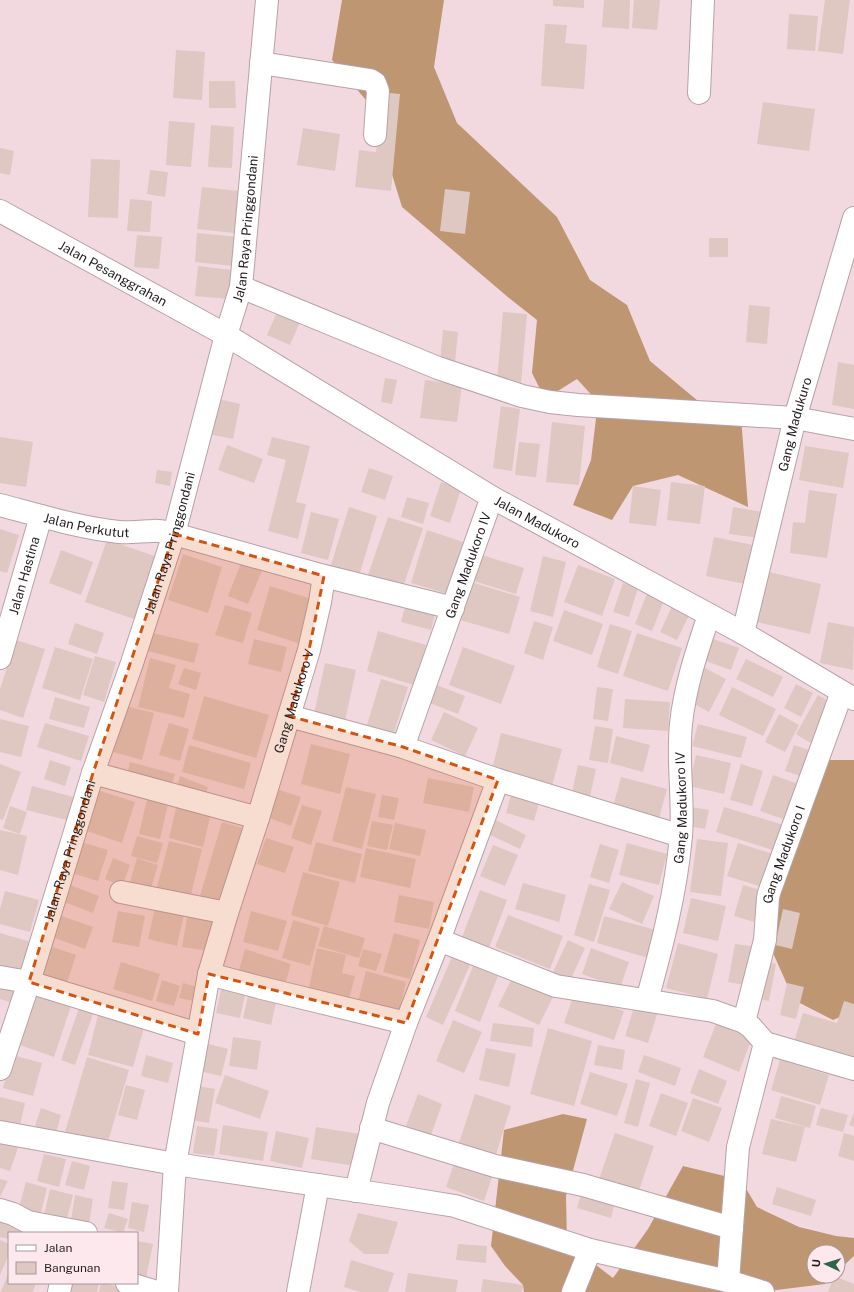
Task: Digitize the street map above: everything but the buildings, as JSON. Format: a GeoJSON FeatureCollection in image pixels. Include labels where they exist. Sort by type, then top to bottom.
{"type":"FeatureCollection","features":[{"type":"Feature","properties":{"kind":"street","name":"Jalan Raya Pringgondani"},"geometry":{"type":"LineString","coordinates":[[0,1069],[29,982],[93,773],[132,664],[174,534],[226,335],[241,287],[267,0]]}},
{"type":"Feature","properties":{"kind":"street"},"geometry":{"type":"LineString","coordinates":[[699,93],[703,0]]}},
{"type":"Feature","properties":{"kind":"street"},"geometry":{"type":"LineString","coordinates":[[261,63],[370,80],[374,83],[378,91],[375,135]]}},
{"type":"Feature","properties":{"kind":"street","name":"Jalan Pesanggrahan"},"geometry":{"type":"LineString","coordinates":[[0,210],[226,335]]}},
{"type":"Feature","properties":{"kind":"street","name":"Gang Madukuro"},"geometry":{"type":"LineString","coordinates":[[743,633],[794,418],[854,218]]}},
{"type":"Feature","properties":{"kind":"street"},"geometry":{"type":"LineString","coordinates":[[241,287],[438,368],[522,396],[550,402],[578,405],[794,418],[854,429]]}},
{"type":"Feature","properties":{"kind":"street","name":"Jalan Madukoro"},"geometry":{"type":"LineString","coordinates":[[226,335],[493,498],[743,633],[848,695]]}},
{"type":"Feature","properties":{"kind":"street","name":"Gang Madukoro IV"},"geometry":{"type":"LineString","coordinates":[[403,747],[488,508],[493,498]]}},
{"type":"Feature","properties":{"kind":"street","name":"Jalan Perkutut"},"geometry":{"type":"LineString","coordinates":[[0,505],[41,516],[119,532],[154,531],[174,534]]}},
{"type":"Feature","properties":{"kind":"street","name":"Jalan Hastina"},"geometry":{"type":"LineString","coordinates":[[0,658],[41,516]]}},
{"type":"Feature","properties":{"kind":"street"},"geometry":{"type":"LineString","coordinates":[[174,534],[324,576],[452,608]]}},
{"type":"Feature","properties":{"kind":"street","name":"Gang Madukoro V"},"geometry":{"type":"LineString","coordinates":[[167,1292],[175,1164],[210,974],[227,913],[258,818],[309,650],[320,602],[324,576]]}},
{"type":"Feature","properties":{"kind":"street","name":"Gang Madukoro IV"},"geometry":{"type":"LineString","coordinates":[[647,1000],[673,896],[681,836],[682,713],[690,672],[709,616]]}},
{"type":"Feature","properties":{"kind":"street","name":"Gang Madukoro I"},"geometry":{"type":"LineString","coordinates":[[744,1022],[765,940],[769,893],[848,695]]}},
{"type":"Feature","properties":{"kind":"street"},"geometry":{"type":"LineString","coordinates":[[289,716],[403,747],[498,780],[681,836]]}},
{"type":"Feature","properties":{"kind":"street"},"geometry":{"type":"LineString","coordinates":[[93,773],[258,818]]}},
{"type":"Feature","properties":{"kind":"street"},"geometry":{"type":"LineString","coordinates":[[356,1191],[378,1103],[406,1023],[439,940],[498,780]]}},
{"type":"Feature","properties":{"kind":"street"},"geometry":{"type":"LineString","coordinates":[[121,892],[227,913]]}},
{"type":"Feature","properties":{"kind":"street"},"geometry":{"type":"LineString","coordinates":[[439,940],[556,986],[713,1011],[744,1022],[751,1027],[765,1044],[854,1069]]}},
{"type":"Feature","properties":{"kind":"street"},"geometry":{"type":"LineString","coordinates":[[210,974],[406,1023]]}},
{"type":"Feature","properties":{"kind":"street"},"geometry":{"type":"LineString","coordinates":[[0,977],[29,982],[198,1034]]}},
{"type":"Feature","properties":{"kind":"street"},"geometry":{"type":"LineString","coordinates":[[728,1281],[738,1147],[765,1044]]}},
{"type":"Feature","properties":{"kind":"street"},"geometry":{"type":"LineString","coordinates":[[371,1128],[495,1166],[583,1185],[732,1228]]}},
{"type":"Feature","properties":{"kind":"street"},"geometry":{"type":"LineString","coordinates":[[0,1132],[175,1164],[455,1206],[590,1250],[728,1281],[763,1292]]}},
{"type":"Feature","properties":{"kind":"street"},"geometry":{"type":"LineString","coordinates":[[298,1292],[318,1185]]}},
{"type":"Feature","properties":{"kind":"street"},"geometry":{"type":"LineString","coordinates":[[0,1210],[13,1214],[28,1222],[81,1232]]}},
{"type":"Feature","properties":{"kind":"street"},"geometry":{"type":"LineString","coordinates":[[573,1292],[590,1250]]}},
{"type":"Feature","properties":{"kind":"street"},"geometry":{"type":"LineString","coordinates":[[130,1284],[157,1292]]}},
{"type":"Feature","properties":{"kind":"highlighted area"},"geometry":{"type":"Polygon","coordinates":[[[174,534],[324,576],[309,650],[289,716],[403,747],[498,780],[406,1023],[209,974],[198,1034],[29,982],[93,773],[174,534]]]}},
{"type":"Feature","properties":{"kind":"shaded area"},"geometry":{"type":"Polygon","coordinates":[[[342,0],[444,0],[434,67],[457,123],[557,217],[590,280],[627,305],[650,361],[698,401],[741,417],[748,507],[678,475],[633,486],[612,520],[573,505],[591,460],[598,402],[577,379],[545,399],[532,373],[537,320],[402,207],[371,106],[332,60],[342,0]]]}},
{"type":"Feature","properties":{"kind":"shaded area"},"geometry":{"type":"Polygon","coordinates":[[[825,760],[854,760],[854,1018],[847,1014],[833,1020],[794,1000],[760,919],[825,760]]]}},
{"type":"Feature","properties":{"kind":"shaded area"},"geometry":{"type":"Polygon","coordinates":[[[563,1114],[587,1119],[566,1196],[567,1243],[613,1278],[648,1229],[683,1166],[741,1180],[757,1207],[799,1227],[836,1236],[854,1238],[854,1256],[846,1264],[846,1244],[806,1244],[806,1284],[825,1284],[760,1292],[524,1292],[523,1285],[505,1266],[491,1246],[504,1130],[563,1114]]]}}]}
